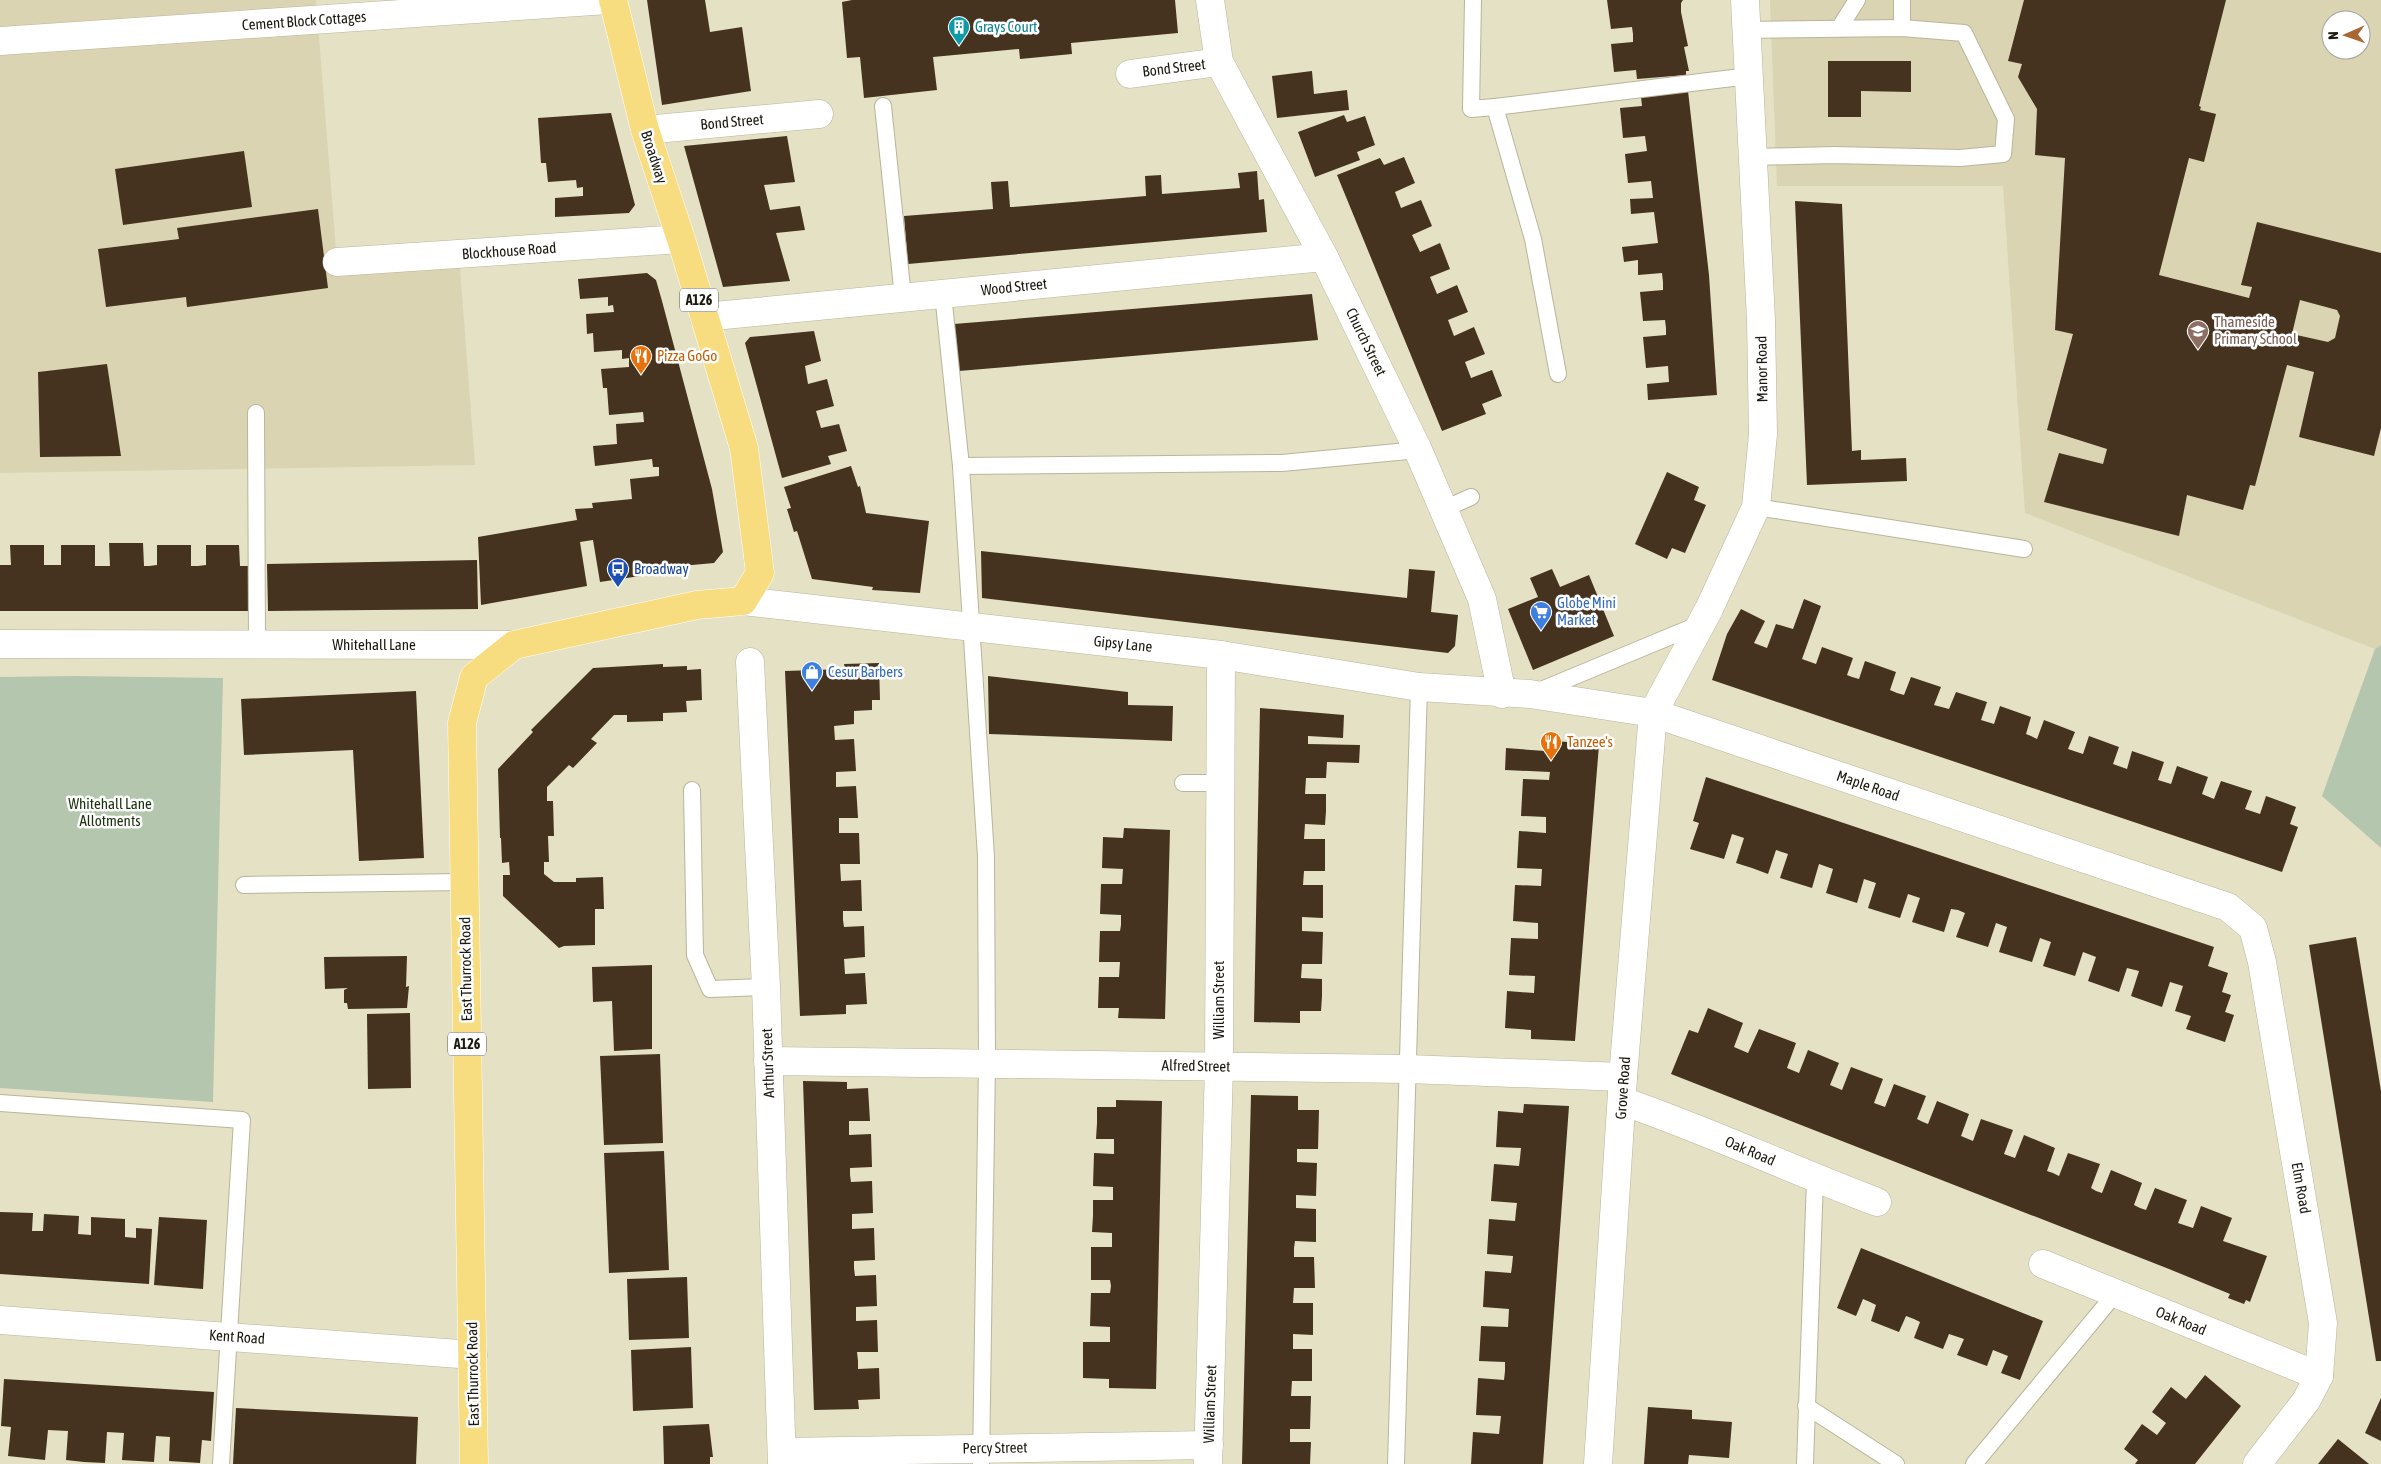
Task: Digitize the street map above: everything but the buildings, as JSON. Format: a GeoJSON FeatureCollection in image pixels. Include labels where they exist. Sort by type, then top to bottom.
{"type":"FeatureCollection","features":[{"type":"Feature","properties":{"kind":"main road","name":"Broadway"},"geometry":{"type":"LineString","coordinates":[[613,0],[645,130],[681,239],[744,448],[760,573],[743,601]]}},
{"type":"Feature","properties":{"kind":"main road","name":"Whitehall Lane"},"geometry":{"type":"LineString","coordinates":[[514,645],[697,605],[743,601]]}},
{"type":"Feature","properties":{"kind":"main road","name":"East Thurrock Road"},"geometry":{"type":"LineString","coordinates":[[474,1464],[462,723],[474,677],[514,645]]}},
{"type":"Feature","properties":{"kind":"street","name":"Cement Block Cottages"},"geometry":{"type":"LineString","coordinates":[[0,41],[608,0]]}},
{"type":"Feature","properties":{"kind":"street","name":"Church Street"},"geometry":{"type":"LineString","coordinates":[[1210,0],[1219,62],[1324,257],[1418,450],[1482,599],[1502,694]]}},
{"type":"Feature","properties":{"kind":"street","name":"Manor Road"},"geometry":{"type":"LineString","coordinates":[[1653,713],[1700,624],[1756,507],[1763,434],[1761,320],[1745,0]]}},
{"type":"Feature","properties":{"kind":"street","name":"Bond Street"},"geometry":{"type":"LineString","coordinates":[[1130,74],[1219,62]]}},
{"type":"Feature","properties":{"kind":"street","name":"Bond Street"},"geometry":{"type":"LineString","coordinates":[[645,130],[819,114]]}},
{"type":"Feature","properties":{"kind":"street","name":"Blockhouse Road"},"geometry":{"type":"LineString","coordinates":[[337,262],[681,239]]}},
{"type":"Feature","properties":{"kind":"street","name":"Wood Street"},"geometry":{"type":"LineString","coordinates":[[704,318],[1324,257]]}},
{"type":"Feature","properties":{"kind":"street","name":"Gipsy Lane"},"geometry":{"type":"LineString","coordinates":[[743,601],[1221,655],[1418,687],[1502,694]]}},
{"type":"Feature","properties":{"kind":"street","name":"Whitehall Lane"},"geometry":{"type":"LineString","coordinates":[[0,644],[514,645]]}},
{"type":"Feature","properties":{"kind":"street","name":"William Street"},"geometry":{"type":"LineString","coordinates":[[1208,1454],[1219,1066],[1221,655]]}},
{"type":"Feature","properties":{"kind":"street","name":"Arthur Street"},"geometry":{"type":"LineString","coordinates":[[750,662],[766,988],[782,1458]]}},
{"type":"Feature","properties":{"kind":"street","name":"Maple Road"},"geometry":{"type":"LineString","coordinates":[[1502,694],[1530,694],[1653,713],[2228,907]]}},
{"type":"Feature","properties":{"kind":"street","name":"Grove Road"},"geometry":{"type":"LineString","coordinates":[[1598,1464],[1623,1089],[1653,713]]}},
{"type":"Feature","properties":{"kind":"street","name":"Elm Road"},"geometry":{"type":"LineString","coordinates":[[2228,907],[2253,928],[2262,962],[2323,1323],[2319,1376],[2306,1401],[2257,1464]]}},
{"type":"Feature","properties":{"kind":"street","name":"Alfred Street"},"geometry":{"type":"LineString","coordinates":[[768,1061],[1408,1069],[1623,1089]]}},
{"type":"Feature","properties":{"kind":"street","name":"Oak Road"},"geometry":{"type":"LineString","coordinates":[[1623,1089],[1678,1121],[1878,1202]]}},
{"type":"Feature","properties":{"kind":"street","name":"Oak Road"},"geometry":{"type":"LineString","coordinates":[[2043,1264],[2319,1376]]}},
{"type":"Feature","properties":{"kind":"street","name":"Kent Road"},"geometry":{"type":"LineString","coordinates":[[0,1320],[473,1355]]}},
{"type":"Feature","properties":{"kind":"street","name":"Percy Street"},"geometry":{"type":"LineString","coordinates":[[782,1458],[1208,1454]]}},
{"type":"Feature","properties":{"kind":"lane"},"geometry":{"type":"LineString","coordinates":[[1473,0],[1471,109],[1750,76]]}},
{"type":"Feature","properties":{"kind":"lane"},"geometry":{"type":"LineString","coordinates":[[1840,27],[1857,0]]}},
{"type":"Feature","properties":{"kind":"lane"},"geometry":{"type":"LineString","coordinates":[[1902,0],[1902,28]]}},
{"type":"Feature","properties":{"kind":"lane"},"geometry":{"type":"LineString","coordinates":[[1746,30],[1840,27],[1902,28],[1964,33],[2006,119],[2003,154],[1960,158],[1834,155],[1753,157]]}},
{"type":"Feature","properties":{"kind":"lane"},"geometry":{"type":"LineString","coordinates":[[883,106],[903,298]]}},
{"type":"Feature","properties":{"kind":"lane"},"geometry":{"type":"LineString","coordinates":[[1495,107],[1533,239],[1558,374]]}},
{"type":"Feature","properties":{"kind":"lane"},"geometry":{"type":"LineString","coordinates":[[943,294],[961,466],[986,857],[987,1063],[981,1456]]}},
{"type":"Feature","properties":{"kind":"lane"},"geometry":{"type":"LineString","coordinates":[[256,413],[257,645]]}},
{"type":"Feature","properties":{"kind":"lane"},"geometry":{"type":"LineString","coordinates":[[961,466],[1282,463],[1418,450]]}},
{"type":"Feature","properties":{"kind":"lane"},"geometry":{"type":"LineString","coordinates":[[1444,509],[1471,497]]}},
{"type":"Feature","properties":{"kind":"lane"},"geometry":{"type":"LineString","coordinates":[[1756,507],[2024,549]]}},
{"type":"Feature","properties":{"kind":"lane"},"geometry":{"type":"LineString","coordinates":[[1530,694],[1700,624]]}},
{"type":"Feature","properties":{"kind":"lane"},"geometry":{"type":"LineString","coordinates":[[1396,1464],[1418,687]]}},
{"type":"Feature","properties":{"kind":"lane"},"geometry":{"type":"LineString","coordinates":[[1183,784],[1220,783]]}},
{"type":"Feature","properties":{"kind":"lane"},"geometry":{"type":"LineString","coordinates":[[692,790],[695,955],[710,989],[766,988]]}},
{"type":"Feature","properties":{"kind":"lane"},"geometry":{"type":"LineString","coordinates":[[244,885],[464,882]]}},
{"type":"Feature","properties":{"kind":"lane"},"geometry":{"type":"LineString","coordinates":[[0,1103],[242,1120],[222,1464]]}},
{"type":"Feature","properties":{"kind":"lane"},"geometry":{"type":"LineString","coordinates":[[1805,1464],[1815,1178]]}},
{"type":"Feature","properties":{"kind":"lane"},"geometry":{"type":"LineString","coordinates":[[1974,1464],[2115,1294]]}},
{"type":"Feature","properties":{"kind":"lane"},"geometry":{"type":"LineString","coordinates":[[1806,1406],[1896,1464]]}},
{"type":"Feature","properties":{"kind":"shaded area"},"geometry":{"type":"Polygon","coordinates":[[[0,0],[316,0],[337,262],[459,255],[475,465],[0,473],[0,0]]]}},
{"type":"Feature","properties":{"kind":"shaded area","name":"Thameside Primary School"},"geometry":{"type":"Polygon","coordinates":[[[1770,0],[2381,0],[2381,645],[2375,649],[2025,513],[2003,186],[1777,186],[1770,0]]]}},
{"type":"Feature","properties":{"kind":"green space"},"geometry":{"type":"Polygon","coordinates":[[[2381,645],[2381,848],[2322,796],[2375,649],[2381,645]]]}},
{"type":"Feature","properties":{"kind":"green space","name":"Whitehall Lane Allotments"},"geometry":{"type":"Polygon","coordinates":[[[0,677],[223,678],[213,1102],[0,1088],[0,677]]]}},
{"type":"Feature","properties":{"kind":"place","name":"Grays Court"},"geometry":{"type":"Point","coordinates":[959,46]}},
{"type":"Feature","properties":{"kind":"place","name":"Thameside Primary School"},"geometry":{"type":"Point","coordinates":[2198,350]}},
{"type":"Feature","properties":{"kind":"place","name":"Pizza GoGo"},"geometry":{"type":"Point","coordinates":[641,375]}},
{"type":"Feature","properties":{"kind":"place","name":"Broadway"},"geometry":{"type":"Point","coordinates":[618,588]}},
{"type":"Feature","properties":{"kind":"place","name":"Globe Mini Market"},"geometry":{"type":"Point","coordinates":[1541,631]}},
{"type":"Feature","properties":{"kind":"place","name":"Cesur Barbers"},"geometry":{"type":"Point","coordinates":[812,691]}},
{"type":"Feature","properties":{"kind":"place","name":"Tanzee's"},"geometry":{"type":"Point","coordinates":[1551,761]}}]}
